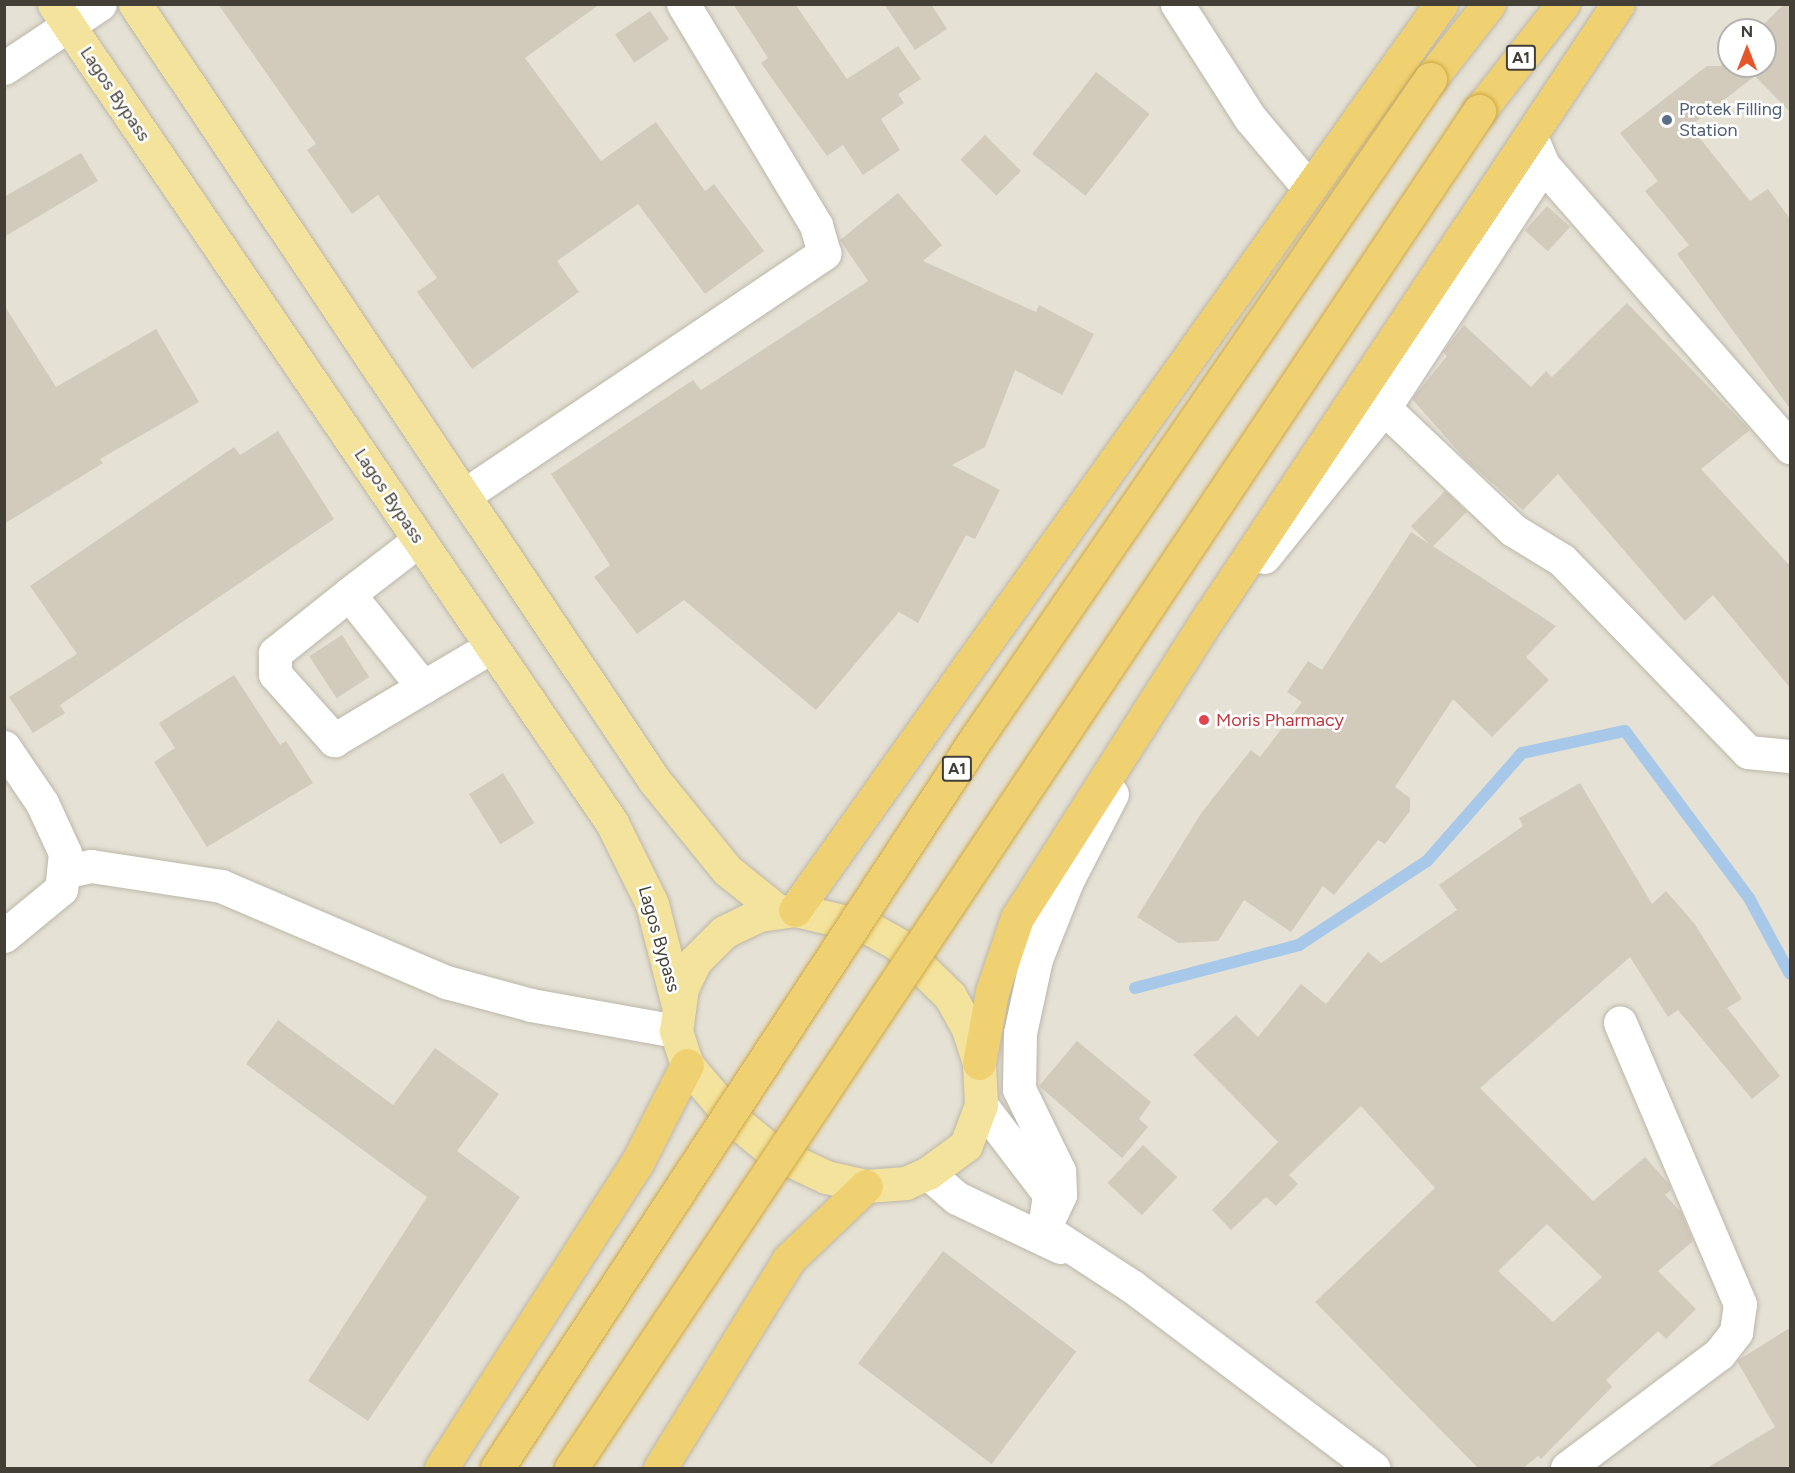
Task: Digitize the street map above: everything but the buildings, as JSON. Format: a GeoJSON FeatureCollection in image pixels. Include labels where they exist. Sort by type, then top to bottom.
{"type":"FeatureCollection","features":[{"type":"Feature","properties":{"kind":"highway"},"geometry":{"type":"LineString","coordinates":[[787,911],[1441,4]]}},
{"type":"Feature","properties":{"kind":"highway","name":"A1"},"geometry":{"type":"LineString","coordinates":[[498,1468],[977,737],[1430,79],[1489,4]]}},
{"type":"Feature","properties":{"kind":"highway","name":"A1"},"geometry":{"type":"LineString","coordinates":[[570,1468],[1479,111],[1563,4]]}},
{"type":"Feature","properties":{"kind":"highway"},"geometry":{"type":"LineString","coordinates":[[979,1063],[992,992],[1017,918],[1206,625],[1537,152],[1618,4]]}},
{"type":"Feature","properties":{"kind":"highway"},"geometry":{"type":"LineString","coordinates":[[441,1468],[637,1163],[687,1065]]}},
{"type":"Feature","properties":{"kind":"highway"},"geometry":{"type":"LineString","coordinates":[[660,1468],[789,1259],[866,1186]]}},
{"type":"Feature","properties":{"kind":"main road"},"geometry":{"type":"LineString","coordinates":[[135,4],[692,832],[727,870],[787,911],[865,926],[922,964],[950,996],[979,1063],[981,1105],[966,1145],[928,1173],[906,1183],[866,1186],[826,1178],[773,1152],[733,1119],[687,1065]]}},
{"type":"Feature","properties":{"kind":"main road","name":"Lagos Bypass"},"geometry":{"type":"LineString","coordinates":[[62,16],[491,647],[635,865],[687,1065]]}},
{"type":"Feature","properties":{"kind":"main road"},"geometry":{"type":"LineString","coordinates":[[677,1020],[694,961],[724,932],[787,911]]}},
{"type":"Feature","properties":{"kind":"street"},"geometry":{"type":"LineString","coordinates":[[4,68],[62,16],[100,4]]}},
{"type":"Feature","properties":{"kind":"street"},"geometry":{"type":"LineString","coordinates":[[466,494],[824,253],[816,225],[683,4]]}},
{"type":"Feature","properties":{"kind":"street"},"geometry":{"type":"LineString","coordinates":[[1177,4],[1250,118],[1309,188]]}},
{"type":"Feature","properties":{"kind":"street"},"geometry":{"type":"LineString","coordinates":[[1044,1229],[1060,1195],[1059,1171],[1019,1089],[1020,1033],[1036,959],[1095,824],[1206,625],[1384,408],[1537,152],[1791,447]]}},
{"type":"Feature","properties":{"kind":"street"},"geometry":{"type":"LineString","coordinates":[[1384,408],[1514,530],[1562,561],[1748,752],[1791,756]]}},
{"type":"Feature","properties":{"kind":"street"},"geometry":{"type":"LineString","coordinates":[[418,540],[276,653],[276,674],[334,740],[491,647]]}},
{"type":"Feature","properties":{"kind":"street"},"geometry":{"type":"LineString","coordinates":[[349,594],[423,687]]}},
{"type":"Feature","properties":{"kind":"street"},"geometry":{"type":"LineString","coordinates":[[4,747],[42,803],[65,853],[61,889],[4,936]]}},
{"type":"Feature","properties":{"kind":"street"},"geometry":{"type":"LineString","coordinates":[[63,872],[91,866],[221,886],[447,982],[531,1005],[677,1020]]}},
{"type":"Feature","properties":{"kind":"street"},"geometry":{"type":"LineString","coordinates":[[1567,1468],[1719,1354],[1736,1332],[1740,1304],[1620,1022]]}},
{"type":"Feature","properties":{"kind":"street"},"geometry":{"type":"LineString","coordinates":[[981,1105],[1049,1194],[1044,1229]]}},
{"type":"Feature","properties":{"kind":"street"},"geometry":{"type":"LineString","coordinates":[[928,1173],[957,1198],[1133,1287]]}},
{"type":"Feature","properties":{"kind":"street"},"geometry":{"type":"LineString","coordinates":[[1044,1229],[1133,1287],[1373,1468]]}},
{"type":"Feature","properties":{"kind":"shaded area"},"geometry":{"type":"Polygon","coordinates":[[[5,5],[1790,5],[1790,1468],[5,1468],[5,5]]]}},
{"type":"Feature","properties":{"kind":"waterway"},"geometry":{"type":"LineString","coordinates":[[1135,988],[1299,945],[1427,861],[1522,753],[1625,731],[1749,898],[1790,974]]}},
{"type":"Feature","properties":{"kind":"place","name":"Protek Filling Station"},"geometry":{"type":"Point","coordinates":[1667,120]}},
{"type":"Feature","properties":{"kind":"place","name":"Moris Pharmacy"},"geometry":{"type":"Point","coordinates":[1204,720]}}]}
